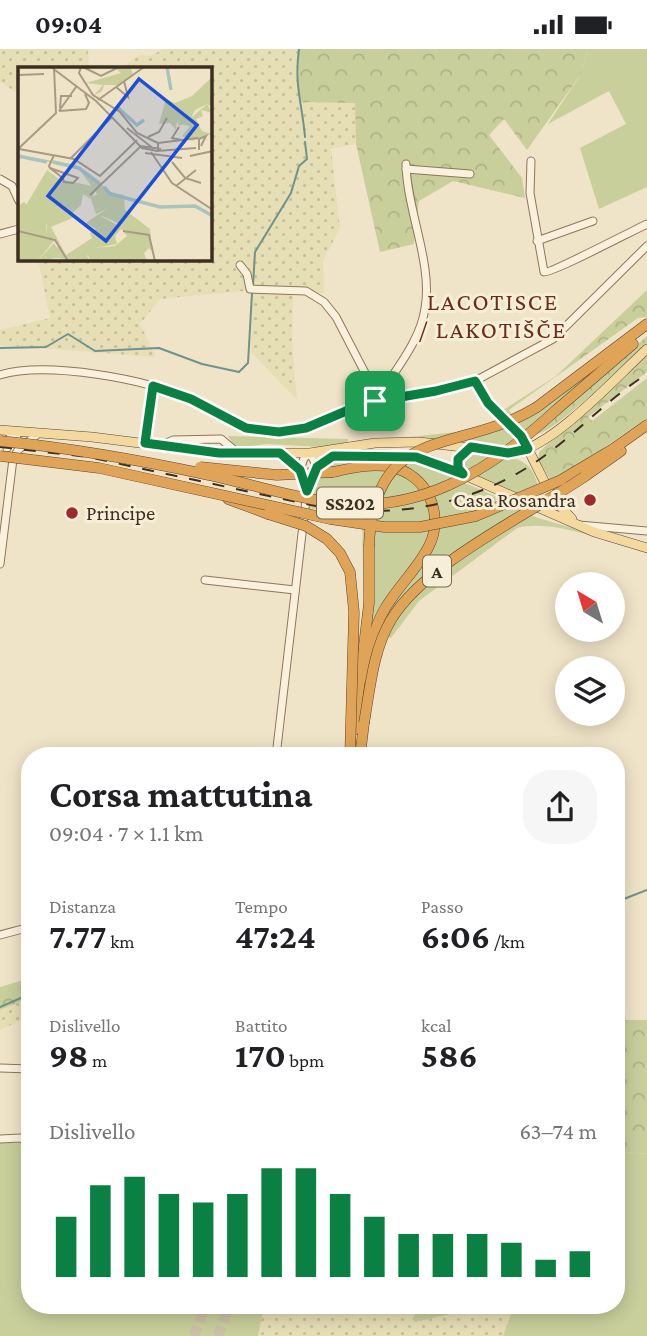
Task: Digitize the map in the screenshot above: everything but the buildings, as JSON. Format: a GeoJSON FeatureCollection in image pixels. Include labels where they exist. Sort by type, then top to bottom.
{"type":"FeatureCollection","features":[{"type":"Feature","properties":{"kind":"highway"},"geometry":{"type":"LineString","coordinates":[[351,747],[369,603],[370,526],[377,494],[393,469],[416,451],[442,440],[513,422],[647,324]]}},
{"type":"Feature","properties":{"kind":"highway","name":"SS202"},"geometry":{"type":"LineString","coordinates":[[1,449],[124,456],[324,502],[371,504],[413,498],[460,482],[502,456],[647,332]]}},
{"type":"Feature","properties":{"kind":"highway","name":"SS202"},"geometry":{"type":"LineString","coordinates":[[1,449],[358,524],[404,528],[476,516],[561,480],[647,425]]}},
{"type":"Feature","properties":{"kind":"highway","name":"A"},"geometry":{"type":"LineString","coordinates":[[364,723],[380,645],[402,603],[435,573],[584,477],[647,431]]}},
{"type":"Feature","properties":{"kind":"highway","name":"A"},"geometry":{"type":"LineString","coordinates":[[124,456],[277,475],[382,466],[407,472],[416,479],[432,502],[435,530],[422,559],[382,613],[374,635],[361,747]]}},
{"type":"Feature","properties":{"kind":"highway"},"geometry":{"type":"LineString","coordinates":[[221,496],[316,532],[334,545],[346,563],[353,584],[354,605],[350,747]]}},
{"type":"Feature","properties":{"kind":"main road"},"geometry":{"type":"LineString","coordinates":[[0,430],[239,454],[310,453],[400,442],[471,447],[508,453],[528,449],[553,433],[647,349]]}},
{"type":"Feature","properties":{"kind":"main road"},"geometry":{"type":"LineString","coordinates":[[463,474],[458,468],[458,459],[471,447]]}},
{"type":"Feature","properties":{"kind":"main road"},"geometry":{"type":"LineString","coordinates":[[528,449],[560,509],[579,524]]}},
{"type":"Feature","properties":{"kind":"main road"},"geometry":{"type":"LineString","coordinates":[[310,453],[333,456],[416,457],[463,474],[579,524],[647,548]]}},
{"type":"Feature","properties":{"kind":"main road"},"geometry":{"type":"LineString","coordinates":[[527,503],[541,495],[545,485]]}},
{"type":"Feature","properties":{"kind":"street"},"geometry":{"type":"LineString","coordinates":[[531,160],[530,193],[541,269],[548,274],[647,224]]}},
{"type":"Feature","properties":{"kind":"street"},"geometry":{"type":"LineString","coordinates":[[375,397],[412,345],[426,305],[423,266],[406,166],[470,174]]}},
{"type":"Feature","properties":{"kind":"street"},"geometry":{"type":"LineString","coordinates":[[0,179],[12,186],[18,199]]}},
{"type":"Feature","properties":{"kind":"street"},"geometry":{"type":"LineString","coordinates":[[537,241],[593,221]]}},
{"type":"Feature","properties":{"kind":"street"},"geometry":{"type":"LineString","coordinates":[[0,234],[18,229]]}},
{"type":"Feature","properties":{"kind":"street"},"geometry":{"type":"LineString","coordinates":[[0,375],[21,371],[121,378],[191,399],[246,428],[266,432],[306,428],[375,397],[436,391],[475,381],[553,339],[647,246]]}},
{"type":"Feature","properties":{"kind":"street"},"geometry":{"type":"LineString","coordinates":[[240,265],[247,274],[250,289],[306,291],[330,308],[375,397]]}},
{"type":"Feature","properties":{"kind":"street"},"geometry":{"type":"LineString","coordinates":[[475,381],[488,403],[521,436],[528,449]]}},
{"type":"Feature","properties":{"kind":"street"},"geometry":{"type":"LineString","coordinates":[[145,443],[153,386]]}},
{"type":"Feature","properties":{"kind":"street"},"geometry":{"type":"LineString","coordinates":[[13,459],[1,449],[15,431]]}},
{"type":"Feature","properties":{"kind":"street"},"geometry":{"type":"LineString","coordinates":[[15,431],[18,450]]}},
{"type":"Feature","properties":{"kind":"street"},"geometry":{"type":"LineString","coordinates":[[0,564],[13,459],[18,450],[39,433]]}},
{"type":"Feature","properties":{"kind":"street"},"geometry":{"type":"LineString","coordinates":[[163,446],[173,440],[221,439],[239,454]]}},
{"type":"Feature","properties":{"kind":"street"},"geometry":{"type":"LineString","coordinates":[[280,453],[300,470],[307,491]]}},
{"type":"Feature","properties":{"kind":"street"},"geometry":{"type":"LineString","coordinates":[[300,470],[304,458],[310,453],[317,467]]}},
{"type":"Feature","properties":{"kind":"street"},"geometry":{"type":"LineString","coordinates":[[277,747],[307,491],[317,467],[333,456]]}},
{"type":"Feature","properties":{"kind":"street"},"geometry":{"type":"LineString","coordinates":[[579,524],[647,531]]}},
{"type":"Feature","properties":{"kind":"street"},"geometry":{"type":"LineString","coordinates":[[205,580],[295,590]]}},
{"type":"Feature","properties":{"kind":"street"},"geometry":{"type":"LineString","coordinates":[[0,935],[21,929]]}},
{"type":"Feature","properties":{"kind":"street"},"geometry":{"type":"LineString","coordinates":[[0,1068],[21,1069]]}},
{"type":"Feature","properties":{"kind":"street"},"geometry":{"type":"LineString","coordinates":[[0,1139],[21,1139]]}},
{"type":"Feature","properties":{"kind":"shaded area"},"geometry":{"type":"Polygon","coordinates":[[[0,49],[88,49],[89,67],[18,67],[18,93],[0,82],[0,49]]]}},
{"type":"Feature","properties":{"kind":"shaded area"},"geometry":{"type":"Polygon","coordinates":[[[163,49],[298,49],[299,102],[355,103],[356,144],[331,149],[340,228],[323,261],[324,293],[293,292],[292,345],[297,400],[251,352],[252,290],[160,299],[140,324],[156,357],[0,345],[0,330],[50,318],[38,261],[212,261],[212,67],[106,67],[124,66],[139,55],[151,56],[163,49]]]}},
{"type":"Feature","properties":{"kind":"shaded area"},"geometry":{"type":"Polygon","coordinates":[[[21,1002],[21,1020],[0,1030],[0,1010],[21,1002]]]}},
{"type":"Feature","properties":{"kind":"shaded area"},"geometry":{"type":"Polygon","coordinates":[[[262,1314],[415,1314],[412,1319],[415,1322],[451,1314],[511,1314],[503,1336],[258,1336],[262,1314]]]}},
{"type":"Feature","properties":{"kind":"green space"},"geometry":{"type":"Polygon","coordinates":[[[298,49],[588,49],[581,74],[527,150],[504,119],[489,135],[522,178],[525,198],[453,181],[419,201],[414,244],[380,252],[356,144],[355,103],[299,102],[298,49]]]}},
{"type":"Feature","properties":{"kind":"green space"},"geometry":{"type":"Polygon","coordinates":[[[588,49],[647,49],[647,187],[599,209],[580,148],[626,124],[609,91],[548,124],[581,74],[588,49]]]}},
{"type":"Feature","properties":{"kind":"green space"},"geometry":{"type":"Polygon","coordinates":[[[647,290],[647,317],[638,318],[509,410],[513,417],[593,371],[558,414],[647,336],[647,344],[575,409],[537,434],[523,429],[502,411],[556,376],[647,290]]]}},
{"type":"Feature","properties":{"kind":"green space"},"geometry":{"type":"Polygon","coordinates":[[[647,354],[647,372],[588,417],[592,421],[647,378],[647,418],[585,461],[582,474],[586,480],[561,498],[538,459],[539,452],[647,354]]]}},
{"type":"Feature","properties":{"kind":"green space"},"geometry":{"type":"Polygon","coordinates":[[[501,422],[521,448],[435,439],[390,439],[456,432],[501,422]]]}},
{"type":"Feature","properties":{"kind":"green space"},"geometry":{"type":"Polygon","coordinates":[[[228,436],[348,439],[348,442],[321,447],[267,444],[242,447],[234,445],[228,436]]]}},
{"type":"Feature","properties":{"kind":"green space"},"geometry":{"type":"Polygon","coordinates":[[[470,453],[503,456],[521,461],[529,466],[538,486],[524,496],[469,473],[464,470],[461,461],[470,453]]]}},
{"type":"Feature","properties":{"kind":"green space"},"geometry":{"type":"Polygon","coordinates":[[[335,458],[397,460],[420,464],[507,501],[535,517],[647,550],[647,553],[564,529],[547,526],[517,528],[419,601],[391,638],[364,629],[362,518],[309,508],[317,471],[335,458]]]}},
{"type":"Feature","properties":{"kind":"green space"},"geometry":{"type":"Polygon","coordinates":[[[21,981],[21,1002],[0,1010],[0,987],[21,981]]]}},
{"type":"Feature","properties":{"kind":"green space"},"geometry":{"type":"Polygon","coordinates":[[[625,1020],[647,1020],[647,1154],[625,1152],[625,1020]]]}},
{"type":"Feature","properties":{"kind":"green space"},"geometry":{"type":"Polygon","coordinates":[[[0,1143],[21,1145],[21,1314],[262,1314],[258,1336],[0,1336],[0,1143]]]}},
{"type":"Feature","properties":{"kind":"green space"},"geometry":{"type":"Polygon","coordinates":[[[625,1152],[647,1154],[647,1336],[503,1336],[511,1314],[625,1314],[625,1152]]]}},
{"type":"Feature","properties":{"kind":"green space"},"geometry":{"type":"Polygon","coordinates":[[[415,1314],[451,1314],[415,1322],[412,1319],[415,1314]]]}},
{"type":"Feature","properties":{"kind":"waterway"},"geometry":{"type":"LineString","coordinates":[[299,49],[298,84],[305,137]]}},
{"type":"Feature","properties":{"kind":"waterway"},"geometry":{"type":"LineString","coordinates":[[253,285],[255,252],[291,193],[299,166],[307,159],[305,142]]}},
{"type":"Feature","properties":{"kind":"waterway"},"geometry":{"type":"LineString","coordinates":[[0,348],[46,347],[68,334],[95,351],[159,348],[202,364],[239,372],[248,363],[252,293]]}},
{"type":"Feature","properties":{"kind":"waterway"},"geometry":{"type":"LineString","coordinates":[[625,899],[647,890]]}},
{"type":"Feature","properties":{"kind":"waterway"},"geometry":{"type":"LineString","coordinates":[[0,1007],[21,998]]}},
{"type":"Feature","properties":{"kind":"tunnel"},"geometry":{"type":"LineString","coordinates":[[194,1336],[203,1314]]}},
{"type":"Feature","properties":{"kind":"tunnel"},"geometry":{"type":"LineString","coordinates":[[218,1336],[227,1314]]}},
{"type":"Feature","properties":{"kind":"railway"},"geometry":{"type":"LineString","coordinates":[[0,447],[88,457],[320,507],[381,511],[412,508],[471,495],[525,469],[647,374]]}},
{"type":"Feature","properties":{"kind":"place","name":"Casa Rosandra"},"geometry":{"type":"Point","coordinates":[590,500]}},
{"type":"Feature","properties":{"kind":"place","name":"Principe"},"geometry":{"type":"Point","coordinates":[72,513]}},
{"type":"Feature","properties":{"kind":"district","name":"LACOTISCE / LAKOTIŠČE"},"geometry":{"type":"Point","coordinates":[493,316]}},
{"type":"Feature","properties":{"kind":"route"},"geometry":{"type":"LineString","coordinates":[[475,381],[488,403],[521,436],[528,449],[508,453],[471,447],[458,459],[458,468],[463,474],[416,457],[333,456],[317,467],[307,491],[300,470],[280,453],[219,453],[145,443],[153,386],[191,399],[246,428],[266,432],[306,428],[355,406],[375,401],[436,391],[475,381]]}}]}
